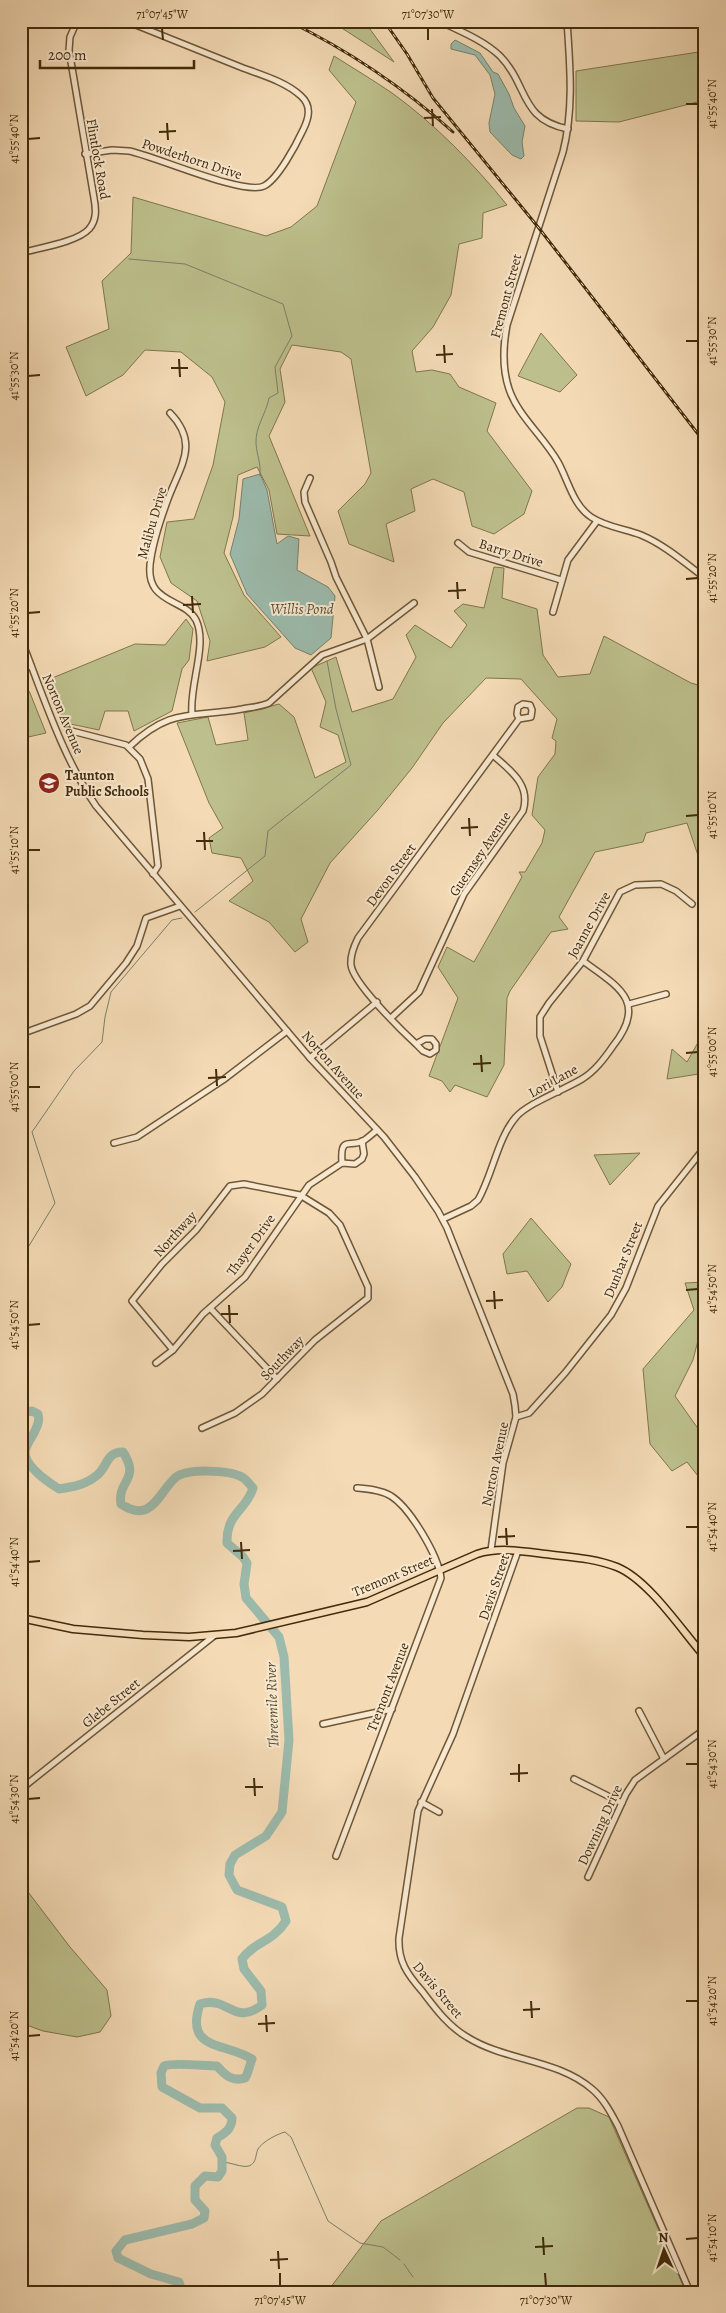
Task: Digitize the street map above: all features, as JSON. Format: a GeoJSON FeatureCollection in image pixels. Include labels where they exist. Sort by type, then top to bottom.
{"type":"FeatureCollection","features":[{"type":"Feature","properties":{"kind":"main road","name":"Tremont Street"},"geometry":{"type":"LineString","coordinates":[[21,1618],[52,1626],[95,1632],[179,1637],[215,1636],[255,1629],[367,1602],[477,1554],[491,1550],[518,1551],[586,1558],[612,1565],[629,1573],[656,1598],[705,1657]]}},
{"type":"Feature","properties":{"kind":"street","name":"Flintlock Road"},"geometry":{"type":"LineString","coordinates":[[21,253],[75,238],[90,228],[96,209],[85,154],[69,50],[69,40],[77,21]]}},
{"type":"Feature","properties":{"kind":"street","name":"Powderhorn Drive"},"geometry":{"type":"LineString","coordinates":[[85,154],[112,150],[129,151],[237,186],[256,188],[264,186],[274,177],[307,121],[309,108],[307,102],[292,90],[264,76],[126,21]]}},
{"type":"Feature","properties":{"kind":"street"},"geometry":{"type":"LineString","coordinates":[[439,21],[481,42],[498,55],[514,75],[535,113],[546,123],[568,129]]}},
{"type":"Feature","properties":{"kind":"street","name":"Fremont Street"},"geometry":{"type":"LineString","coordinates":[[568,21],[572,102],[568,129],[563,152],[507,325],[504,364],[508,385],[515,402],[555,457],[577,502],[585,512],[597,520],[648,539],[705,578]]}},
{"type":"Feature","properties":{"kind":"street","name":"Malibu Drive"},"geometry":{"type":"LineString","coordinates":[[170,412],[182,425],[186,454],[168,499],[153,548],[150,573],[154,586],[161,596],[193,616],[197,622],[200,633],[191,700],[192,714]]}},
{"type":"Feature","properties":{"kind":"street"},"geometry":{"type":"LineString","coordinates":[[310,478],[304,492],[305,502],[336,577],[367,639],[379,687]]}},
{"type":"Feature","properties":{"kind":"street"},"geometry":{"type":"LineString","coordinates":[[553,612],[568,560],[597,520]]}},
{"type":"Feature","properties":{"kind":"street","name":"Barry Drive"},"geometry":{"type":"LineString","coordinates":[[458,543],[469,552],[561,580]]}},
{"type":"Feature","properties":{"kind":"street"},"geometry":{"type":"LineString","coordinates":[[129,747],[146,730],[174,717],[264,705],[277,697],[322,655],[367,639],[414,603]]}},
{"type":"Feature","properties":{"kind":"street","name":"Norton Avenue"},"geometry":{"type":"LineString","coordinates":[[21,639],[50,715],[87,793],[106,819],[310,1058],[377,1130],[415,1177],[442,1218],[513,1394],[516,1417],[503,1463],[491,1550]]}},
{"type":"Feature","properties":{"kind":"street"},"geometry":{"type":"LineString","coordinates":[[21,668],[31,666]]}},
{"type":"Feature","properties":{"kind":"street","name":"Devon Street"},"geometry":{"type":"LineString","coordinates":[[416,1044],[357,979],[351,960],[354,947],[373,918],[519,720]]}},
{"type":"Feature","properties":{"kind":"street"},"geometry":{"type":"LineString","coordinates":[[68,730],[129,747],[140,758],[146,774],[158,866],[153,874]]}},
{"type":"Feature","properties":{"kind":"street","name":"Guernsey Avenue"},"geometry":{"type":"LineString","coordinates":[[391,1018],[419,992],[464,894],[523,811],[525,798],[521,783],[494,756]]}},
{"type":"Feature","properties":{"kind":"street","name":"Joanne Drive"},"geometry":{"type":"LineString","coordinates":[[558,1092],[540,1036],[539,1021],[546,1006],[583,961],[615,900],[627,887],[645,883],[662,884],[676,891],[692,904]]}},
{"type":"Feature","properties":{"kind":"street"},"geometry":{"type":"LineString","coordinates":[[21,1034],[76,1014],[90,1006],[126,963],[137,946],[146,918],[180,906]]}},
{"type":"Feature","properties":{"kind":"street"},"geometry":{"type":"LineString","coordinates":[[583,961],[616,985],[625,995],[629,1004],[666,994]]}},
{"type":"Feature","properties":{"kind":"street"},"geometry":{"type":"LineString","coordinates":[[310,1058],[377,1002]]}},
{"type":"Feature","properties":{"kind":"street","name":"Lori Lane"},"geometry":{"type":"LineString","coordinates":[[442,1218],[471,1206],[478,1200],[516,1116],[584,1078],[599,1065],[625,1029],[629,1004]]}},
{"type":"Feature","properties":{"kind":"street"},"geometry":{"type":"LineString","coordinates":[[114,1143],[137,1137],[223,1080],[287,1031]]}},
{"type":"Feature","properties":{"kind":"street"},"geometry":{"type":"LineString","coordinates":[[342,1163],[342,1153],[345,1145],[349,1142],[362,1142],[377,1130]]}},
{"type":"Feature","properties":{"kind":"street","name":"Thayer Drive"},"geometry":{"type":"LineString","coordinates":[[156,1363],[173,1350],[210,1308],[248,1274],[300,1195],[314,1181],[342,1163],[355,1164],[362,1159],[364,1154],[362,1142]]}},
{"type":"Feature","properties":{"kind":"street","name":"Dunbar Street"},"geometry":{"type":"LineString","coordinates":[[516,1417],[529,1413],[565,1373],[611,1314],[626,1288],[658,1206],[705,1147]]}},
{"type":"Feature","properties":{"kind":"street","name":"Northway"},"geometry":{"type":"LineString","coordinates":[[173,1350],[132,1301],[162,1264],[196,1230],[227,1189],[236,1184],[300,1195]]}},
{"type":"Feature","properties":{"kind":"street","name":"Southway"},"geometry":{"type":"LineString","coordinates":[[202,1428],[243,1408],[277,1379],[315,1340],[362,1304],[369,1292],[339,1223],[329,1212],[300,1195]]}},
{"type":"Feature","properties":{"kind":"street"},"geometry":{"type":"LineString","coordinates":[[210,1308],[277,1379]]}},
{"type":"Feature","properties":{"kind":"street"},"geometry":{"type":"LineString","coordinates":[[357,1488],[381,1492],[394,1498],[420,1529],[440,1570]]}},
{"type":"Feature","properties":{"kind":"street","name":"Davis Street"},"geometry":{"type":"LineString","coordinates":[[518,1551],[453,1734],[421,1802],[415,1826],[399,1938],[400,1957],[406,1973],[446,2021],[466,2037],[498,2050],[553,2068],[578,2079],[593,2090],[607,2107],[618,2126],[690,2292]]}},
{"type":"Feature","properties":{"kind":"street","name":"Tremont Avenue"},"geometry":{"type":"LineString","coordinates":[[336,1856],[441,1581],[440,1570]]}},
{"type":"Feature","properties":{"kind":"street","name":"Glebe Street"},"geometry":{"type":"LineString","coordinates":[[21,1790],[215,1636]]}},
{"type":"Feature","properties":{"kind":"street"},"geometry":{"type":"LineString","coordinates":[[323,1724],[392,1709]]}},
{"type":"Feature","properties":{"kind":"street"},"geometry":{"type":"LineString","coordinates":[[639,1711],[664,1759]]}},
{"type":"Feature","properties":{"kind":"street","name":"Downing Drive"},"geometry":{"type":"LineString","coordinates":[[588,1877],[622,1803],[635,1780],[705,1729]]}},
{"type":"Feature","properties":{"kind":"street"},"geometry":{"type":"LineString","coordinates":[[574,1779],[622,1803]]}},
{"type":"Feature","properties":{"kind":"street"},"geometry":{"type":"LineString","coordinates":[[421,1802],[439,1812]]}},
{"type":"Feature","properties":{"kind":"green space"},"geometry":{"type":"Polygon","coordinates":[[[331,21],[364,21],[394,62],[331,21]]]}},
{"type":"Feature","properties":{"kind":"green space"},"geometry":{"type":"Polygon","coordinates":[[[705,51],[705,100],[619,122],[576,121],[576,71],[705,51]]]}},
{"type":"Feature","properties":{"kind":"green space"},"geometry":{"type":"Polygon","coordinates":[[[334,56],[392,93],[439,131],[507,205],[483,213],[482,238],[459,244],[451,295],[433,327],[412,351],[416,372],[432,370],[450,374],[459,387],[496,403],[487,431],[532,491],[524,514],[494,534],[472,526],[464,492],[433,479],[411,489],[415,511],[386,524],[394,562],[349,544],[338,511],[365,484],[371,473],[351,359],[341,352],[292,345],[280,369],[285,402],[269,436],[310,536],[277,534],[269,490],[257,467],[238,475],[233,517],[224,553],[244,595],[281,637],[265,647],[207,661],[210,641],[197,601],[171,583],[160,557],[167,522],[194,519],[213,465],[225,402],[212,377],[181,352],[145,350],[123,375],[86,396],[66,347],[109,329],[102,281],[131,253],[133,197],[266,236],[291,227],[317,206],[356,102],[329,70],[334,56]]]}},
{"type":"Feature","properties":{"kind":"green space"},"geometry":{"type":"Polygon","coordinates":[[[541,333],[577,375],[560,392],[518,376],[541,333]]]}},
{"type":"Feature","properties":{"kind":"green space"},"geometry":{"type":"Polygon","coordinates":[[[494,567],[504,568],[502,598],[537,609],[543,655],[558,677],[590,674],[604,636],[691,683],[705,687],[705,876],[687,823],[646,833],[643,842],[595,852],[559,917],[568,929],[551,932],[510,991],[507,998],[504,1065],[487,1097],[455,1085],[450,1092],[442,1081],[429,1076],[458,998],[438,967],[447,947],[474,962],[522,877],[519,872],[525,872],[542,843],[545,830],[532,815],[538,777],[555,754],[556,741],[552,738],[557,719],[521,679],[486,678],[443,723],[412,768],[377,811],[330,863],[301,919],[308,942],[295,952],[269,922],[229,901],[253,881],[241,858],[212,853],[209,838],[223,828],[209,803],[177,723],[208,717],[216,745],[248,740],[244,713],[279,704],[294,717],[315,778],[346,762],[338,735],[320,727],[326,702],[311,668],[336,657],[352,712],[393,699],[416,657],[406,635],[415,625],[451,648],[467,625],[454,611],[463,604],[484,608],[494,567]]]}},
{"type":"Feature","properties":{"kind":"green space"},"geometry":{"type":"Polygon","coordinates":[[[186,619],[193,629],[189,660],[182,669],[172,711],[134,731],[128,711],[105,711],[99,730],[61,722],[45,681],[135,644],[165,645],[186,619]]]}},
{"type":"Feature","properties":{"kind":"green space"},"geometry":{"type":"Polygon","coordinates":[[[26,686],[46,733],[21,738],[21,687],[26,686]]]}},
{"type":"Feature","properties":{"kind":"green space"},"geometry":{"type":"Polygon","coordinates":[[[705,1030],[705,1073],[667,1079],[672,1049],[687,1062],[705,1030]]]}},
{"type":"Feature","properties":{"kind":"green space"},"geometry":{"type":"Polygon","coordinates":[[[640,1153],[610,1185],[594,1155],[640,1153]]]}},
{"type":"Feature","properties":{"kind":"green space"},"geometry":{"type":"Polygon","coordinates":[[[531,1218],[571,1264],[562,1287],[548,1302],[527,1271],[507,1274],[503,1254],[531,1218]]]}},
{"type":"Feature","properties":{"kind":"green space"},"geometry":{"type":"Polygon","coordinates":[[[705,1282],[705,1313],[693,1360],[675,1396],[699,1430],[702,1460],[705,1463],[705,1485],[687,1462],[672,1471],[650,1444],[643,1369],[694,1310],[685,1283],[705,1282]]]}},
{"type":"Feature","properties":{"kind":"green space"},"geometry":{"type":"Polygon","coordinates":[[[21,1877],[22,1884],[70,1947],[107,1990],[111,2016],[100,2032],[77,2037],[43,2031],[21,2023],[21,1877]]]}},
{"type":"Feature","properties":{"kind":"green space"},"geometry":{"type":"Polygon","coordinates":[[[577,2108],[589,2108],[609,2117],[686,2292],[327,2292],[381,2221],[577,2108]]]}},
{"type":"Feature","properties":{"kind":"water"},"geometry":{"type":"Polygon","coordinates":[[[455,40],[480,53],[493,72],[498,74],[525,126],[522,142],[524,156],[521,159],[512,155],[490,132],[489,123],[495,94],[490,75],[475,55],[451,49],[451,44],[455,40]]]}},
{"type":"Feature","properties":{"kind":"water","name":"Willis Pond"},"geometry":{"type":"Polygon","coordinates":[[[260,474],[267,490],[277,544],[288,536],[299,539],[297,570],[328,587],[335,596],[331,638],[311,655],[295,648],[247,594],[230,554],[239,519],[243,479],[260,474]]]}},
{"type":"Feature","properties":{"kind":"waterway"},"geometry":{"type":"LineString","coordinates":[[129,259],[185,264],[283,304],[292,336],[275,367],[278,393],[269,398],[257,432],[256,444],[260,476]]}},
{"type":"Feature","properties":{"kind":"waterway"},"geometry":{"type":"LineString","coordinates":[[195,912],[265,856],[268,831],[351,765],[336,709],[327,661]]}},
{"type":"Feature","properties":{"kind":"waterway"},"geometry":{"type":"LineString","coordinates":[[21,1259],[55,1203],[32,1132],[74,1071],[102,1042],[111,992],[172,920],[182,918]]}},
{"type":"Feature","properties":{"kind":"waterway","name":"Threemile River"},"geometry":{"type":"LineString","coordinates":[[21,1413],[32,1411],[38,1414],[39,1417],[34,1433],[27,1444],[26,1458],[38,1474],[59,1489],[87,1482],[100,1473],[110,1457],[123,1452],[130,1469],[122,1490],[121,1504],[140,1511],[152,1505],[175,1478],[181,1475],[208,1471],[228,1473],[245,1479],[253,1488],[250,1496],[233,1518],[227,1543],[247,1563],[244,1584],[246,1598],[279,1637],[284,1657],[289,1740],[282,1812],[266,1836],[235,1855],[230,1864],[229,1875],[237,1890],[282,1907],[286,1921],[275,1934],[252,1949],[242,1959],[244,1969],[261,1991],[262,2005],[244,2013],[237,2012],[218,2003],[200,2004],[197,2019],[198,2030],[202,2038],[219,2047],[252,2059],[245,2078],[240,2079],[229,2077],[217,2066],[168,2065],[164,2066],[161,2073],[162,2087],[200,2108],[222,2108],[232,2118],[229,2128],[217,2138],[215,2145],[222,2157],[222,2171],[218,2177],[205,2176],[195,2186],[195,2200],[205,2211],[204,2218],[192,2224],[125,2240],[116,2251],[118,2258],[151,2274],[179,2282],[182,2292]]}},
{"type":"Feature","properties":{"kind":"waterway"},"geometry":{"type":"LineString","coordinates":[[222,2162],[243,2166],[252,2165],[258,2149],[274,2136],[285,2132],[291,2137],[328,2221],[360,2243],[383,2247],[400,2260]]}},
{"type":"Feature","properties":{"kind":"waterway"},"geometry":{"type":"LineString","coordinates":[[404,2264],[413,2277]]}},
{"type":"Feature","properties":{"kind":"railway"},"geometry":{"type":"LineString","coordinates":[[288,21],[332,44],[375,71],[415,100],[453,132]]}},
{"type":"Feature","properties":{"kind":"railway"},"geometry":{"type":"LineString","coordinates":[[384,21],[407,54],[433,98],[538,227],[705,443]]}},
{"type":"Feature","properties":{"kind":"place","name":"Taunton Public Schools"},"geometry":{"type":"Point","coordinates":[49,783]}}]}
